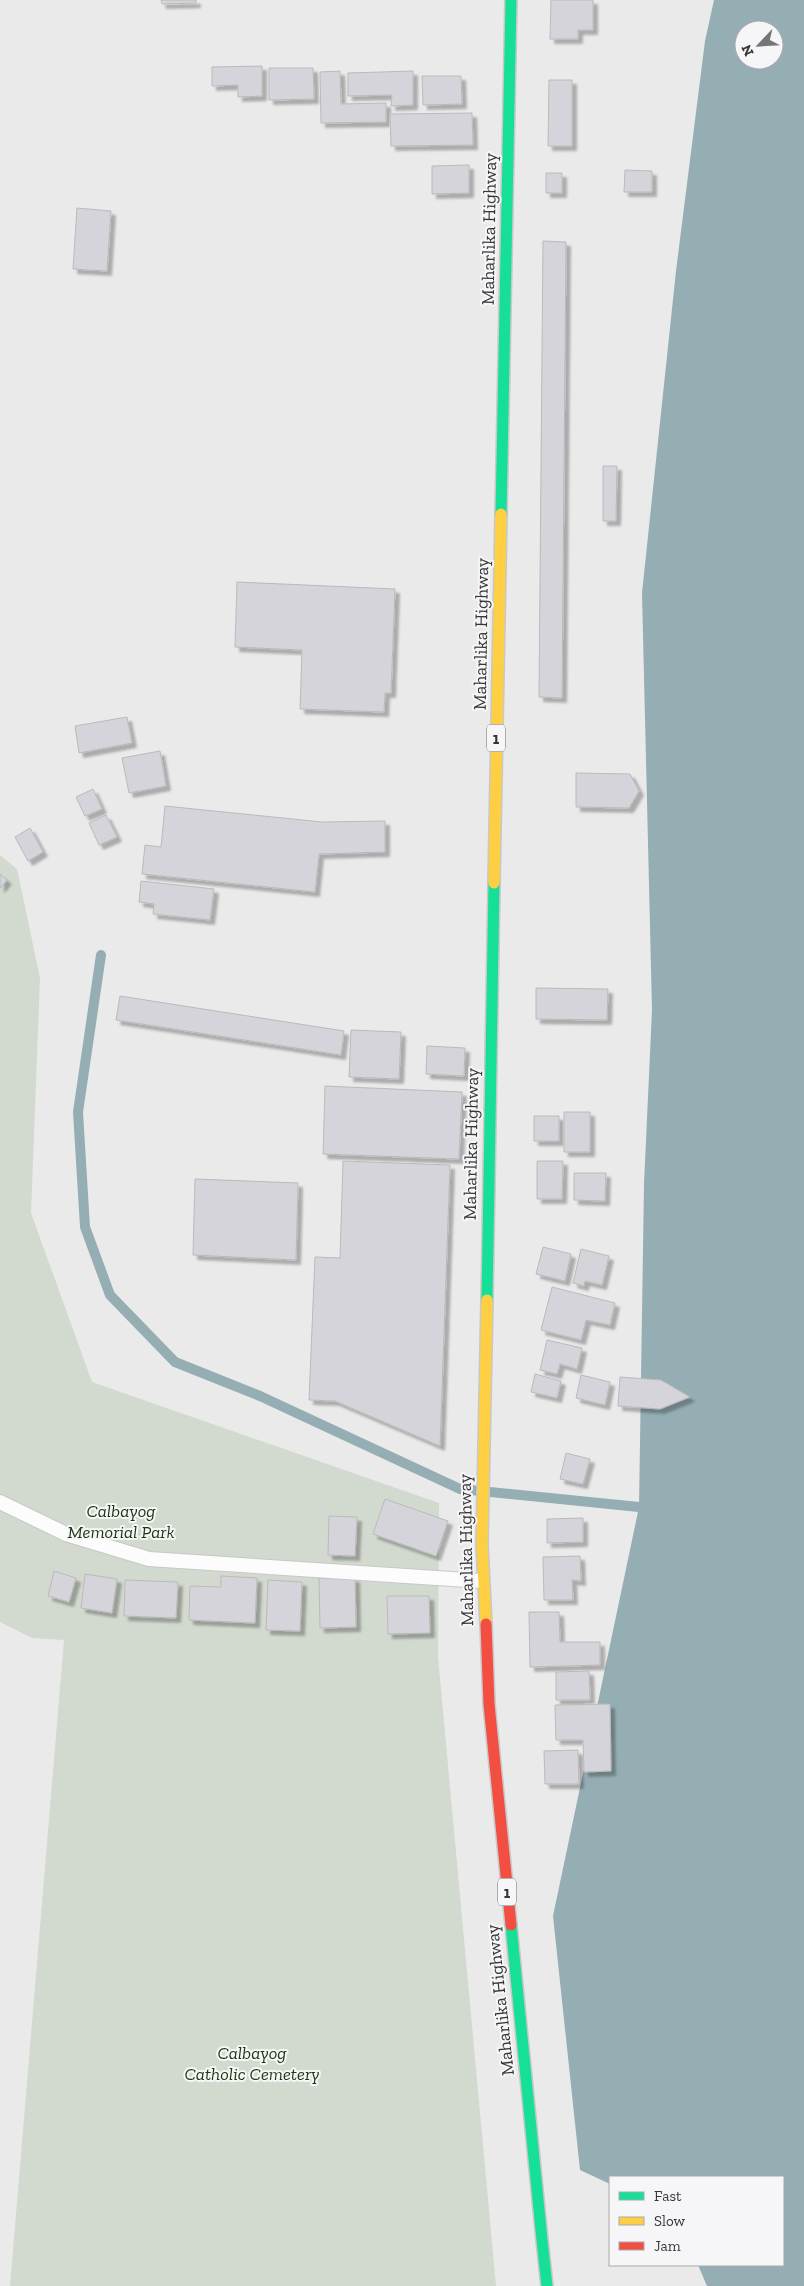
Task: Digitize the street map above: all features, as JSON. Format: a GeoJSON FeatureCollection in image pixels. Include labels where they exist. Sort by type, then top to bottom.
{"type":"FeatureCollection","features":[{"type":"Feature","properties":{"kind":"main road","name":"Maharlika Highway"},"geometry":{"type":"LineString","coordinates":[[511,0],[482,1476],[482,1581],[489,1704],[546,2286]]}},
{"type":"Feature","properties":{"kind":"lane"},"geometry":{"type":"LineString","coordinates":[[0,1502],[66,1534],[149,1559],[482,1581]]}},
{"type":"Feature","properties":{"kind":"green space","name":"Calbayog Catholic Cemetery"},"geometry":{"type":"Polygon","coordinates":[[[0,855],[17,869],[40,978],[31,1213],[92,1382],[439,1503],[438,1657],[496,2286],[10,2286],[64,1640],[32,1638],[0,1622],[0,855]]]}},
{"type":"Feature","properties":{"kind":"water"},"geometry":{"type":"Polygon","coordinates":[[[714,0],[804,0],[804,2286],[707,2286],[698,2266],[784,2266],[784,2176],[609,2176],[609,2184],[580,2170],[553,1916],[639,1507],[644,1184],[652,1010],[642,593],[676,271],[705,41],[714,0]]]}},
{"type":"Feature","properties":{"kind":"building"},"geometry":{"type":"Polygon","coordinates":[[[161,0],[196,0],[196,3],[162,4],[161,0]]]}},
{"type":"Feature","properties":{"kind":"building"},"geometry":{"type":"Polygon","coordinates":[[[551,0],[593,0],[593,30],[578,30],[578,39],[550,39],[551,0]]]}},
{"type":"Feature","properties":{"kind":"building"},"geometry":{"type":"Polygon","coordinates":[[[262,66],[262,96],[238,97],[238,85],[212,86],[212,67],[262,66]]]}},
{"type":"Feature","properties":{"kind":"building"},"geometry":{"type":"Polygon","coordinates":[[[269,68],[313,68],[314,99],[269,100],[269,68]]]}},
{"type":"Feature","properties":{"kind":"building"},"geometry":{"type":"Polygon","coordinates":[[[340,71],[341,104],[386,103],[386,122],[321,123],[320,72],[340,71]]]}},
{"type":"Feature","properties":{"kind":"building"},"geometry":{"type":"Polygon","coordinates":[[[413,71],[413,105],[391,106],[392,95],[348,96],[348,73],[413,71]]]}},
{"type":"Feature","properties":{"kind":"building"},"geometry":{"type":"Polygon","coordinates":[[[422,76],[461,76],[462,104],[423,105],[422,76]]]}},
{"type":"Feature","properties":{"kind":"building"},"geometry":{"type":"Polygon","coordinates":[[[549,80],[572,80],[572,146],[548,146],[549,80]]]}},
{"type":"Feature","properties":{"kind":"building"},"geometry":{"type":"Polygon","coordinates":[[[472,113],[473,145],[391,146],[390,114],[472,113]]]}},
{"type":"Feature","properties":{"kind":"building"},"geometry":{"type":"Polygon","coordinates":[[[469,165],[469,193],[432,194],[432,166],[469,165]]]}},
{"type":"Feature","properties":{"kind":"building"},"geometry":{"type":"Polygon","coordinates":[[[625,170],[652,171],[652,192],[624,192],[625,170]]]}},
{"type":"Feature","properties":{"kind":"building"},"geometry":{"type":"Polygon","coordinates":[[[546,173],[562,173],[562,193],[546,193],[546,173]]]}},
{"type":"Feature","properties":{"kind":"building"},"geometry":{"type":"Polygon","coordinates":[[[77,208],[111,211],[107,271],[73,269],[77,208]]]}},
{"type":"Feature","properties":{"kind":"building"},"geometry":{"type":"Polygon","coordinates":[[[543,241],[566,242],[562,698],[539,697],[543,241]]]}},
{"type":"Feature","properties":{"kind":"building"},"geometry":{"type":"Polygon","coordinates":[[[603,466],[617,466],[616,521],[603,521],[603,466]]]}},
{"type":"Feature","properties":{"kind":"building"},"geometry":{"type":"Polygon","coordinates":[[[237,582],[395,589],[391,693],[385,693],[384,712],[300,709],[302,650],[235,647],[237,582]]]}},
{"type":"Feature","properties":{"kind":"building"},"geometry":{"type":"Polygon","coordinates":[[[127,717],[132,743],[79,753],[75,726],[127,717]]]}},
{"type":"Feature","properties":{"kind":"building"},"geometry":{"type":"Polygon","coordinates":[[[160,751],[166,786],[129,793],[122,758],[160,751]]]}},
{"type":"Feature","properties":{"kind":"building"},"geometry":{"type":"Polygon","coordinates":[[[576,773],[630,774],[639,791],[629,808],[576,807],[576,773]]]}},
{"type":"Feature","properties":{"kind":"building"},"geometry":{"type":"Polygon","coordinates":[[[93,789],[102,809],[85,816],[76,797],[93,789]]]}},
{"type":"Feature","properties":{"kind":"building"},"geometry":{"type":"Polygon","coordinates":[[[165,806],[322,822],[385,821],[385,852],[319,854],[315,892],[142,874],[145,845],[161,847],[165,806]]]}},
{"type":"Feature","properties":{"kind":"building"},"geometry":{"type":"Polygon","coordinates":[[[106,815],[117,837],[99,845],[89,823],[106,815]]]}},
{"type":"Feature","properties":{"kind":"building"},"geometry":{"type":"Polygon","coordinates":[[[30,828],[43,852],[28,861],[15,837],[30,828]]]}},
{"type":"Feature","properties":{"kind":"building"},"geometry":{"type":"Polygon","coordinates":[[[0,874],[7,880],[0,888],[0,874]]]}},
{"type":"Feature","properties":{"kind":"building"},"geometry":{"type":"Polygon","coordinates":[[[141,881],[214,889],[210,920],[153,914],[154,904],[139,902],[141,881]]]}},
{"type":"Feature","properties":{"kind":"building"},"geometry":{"type":"Polygon","coordinates":[[[536,988],[608,989],[607,1020],[536,1019],[536,988]]]}},
{"type":"Feature","properties":{"kind":"building"},"geometry":{"type":"Polygon","coordinates":[[[120,996],[344,1031],[341,1055],[116,1020],[120,996]]]}},
{"type":"Feature","properties":{"kind":"building"},"geometry":{"type":"Polygon","coordinates":[[[351,1030],[401,1032],[399,1079],[349,1077],[351,1030]]]}},
{"type":"Feature","properties":{"kind":"building"},"geometry":{"type":"Polygon","coordinates":[[[427,1046],[465,1048],[464,1076],[426,1074],[427,1046]]]}},
{"type":"Feature","properties":{"kind":"building"},"geometry":{"type":"Polygon","coordinates":[[[325,1086],[462,1092],[459,1159],[323,1154],[325,1086]]]}},
{"type":"Feature","properties":{"kind":"building"},"geometry":{"type":"Polygon","coordinates":[[[564,1112],[590,1112],[590,1152],[564,1152],[564,1112]]]}},
{"type":"Feature","properties":{"kind":"building"},"geometry":{"type":"Polygon","coordinates":[[[534,1116],[559,1116],[559,1141],[534,1141],[534,1116]]]}},
{"type":"Feature","properties":{"kind":"building"},"geometry":{"type":"Polygon","coordinates":[[[343,1161],[450,1165],[440,1446],[335,1401],[309,1400],[315,1257],[340,1258],[343,1161]]]}},
{"type":"Feature","properties":{"kind":"building"},"geometry":{"type":"Polygon","coordinates":[[[537,1161],[563,1161],[562,1199],[537,1199],[537,1161]]]}},
{"type":"Feature","properties":{"kind":"building"},"geometry":{"type":"Polygon","coordinates":[[[574,1173],[606,1173],[605,1201],[574,1200],[574,1173]]]}},
{"type":"Feature","properties":{"kind":"building"},"geometry":{"type":"Polygon","coordinates":[[[195,1179],[298,1183],[296,1260],[193,1255],[195,1179]]]}},
{"type":"Feature","properties":{"kind":"building"},"geometry":{"type":"Polygon","coordinates":[[[543,1247],[571,1254],[565,1281],[536,1274],[543,1247]]]}},
{"type":"Feature","properties":{"kind":"building"},"geometry":{"type":"Polygon","coordinates":[[[581,1249],[609,1256],[602,1285],[585,1281],[584,1286],[573,1283],[581,1249]]]}},
{"type":"Feature","properties":{"kind":"building"},"geometry":{"type":"Polygon","coordinates":[[[552,1287],[615,1303],[610,1325],[586,1320],[581,1340],[541,1330],[552,1287]]]}},
{"type":"Feature","properties":{"kind":"building"},"geometry":{"type":"Polygon","coordinates":[[[547,1340],[582,1348],[577,1369],[560,1364],[557,1374],[540,1370],[547,1340]]]}},
{"type":"Feature","properties":{"kind":"building"},"geometry":{"type":"Polygon","coordinates":[[[535,1374],[561,1381],[557,1398],[531,1392],[535,1374]]]}},
{"type":"Feature","properties":{"kind":"building"},"geometry":{"type":"Polygon","coordinates":[[[581,1375],[610,1382],[605,1405],[576,1398],[581,1375]]]}},
{"type":"Feature","properties":{"kind":"building"},"geometry":{"type":"Polygon","coordinates":[[[620,1377],[661,1380],[690,1397],[660,1409],[618,1406],[620,1377]]]}},
{"type":"Feature","properties":{"kind":"building"},"geometry":{"type":"Polygon","coordinates":[[[566,1453],[590,1459],[583,1484],[560,1479],[566,1453]]]}},
{"type":"Feature","properties":{"kind":"building"},"geometry":{"type":"Polygon","coordinates":[[[385,1499],[448,1521],[436,1556],[373,1534],[385,1499]]]}},
{"type":"Feature","properties":{"kind":"building"},"geometry":{"type":"Polygon","coordinates":[[[329,1516],[357,1517],[355,1556],[328,1555],[329,1516]]]}},
{"type":"Feature","properties":{"kind":"building"},"geometry":{"type":"Polygon","coordinates":[[[583,1518],[583,1542],[547,1543],[547,1519],[583,1518]]]}},
{"type":"Feature","properties":{"kind":"building"},"geometry":{"type":"Polygon","coordinates":[[[580,1556],[581,1581],[572,1580],[573,1600],[544,1600],[543,1557],[580,1556]]]}},
{"type":"Feature","properties":{"kind":"building"},"geometry":{"type":"Polygon","coordinates":[[[54,1571],[76,1578],[69,1602],[48,1596],[54,1571]]]}},
{"type":"Feature","properties":{"kind":"building"},"geometry":{"type":"Polygon","coordinates":[[[85,1574],[117,1579],[112,1613],[81,1608],[85,1574]]]}},
{"type":"Feature","properties":{"kind":"building"},"geometry":{"type":"Polygon","coordinates":[[[221,1576],[257,1578],[255,1623],[189,1620],[190,1586],[221,1587],[221,1576]]]}},
{"type":"Feature","properties":{"kind":"building"},"geometry":{"type":"Polygon","coordinates":[[[319,1578],[355,1578],[356,1627],[320,1628],[319,1578]]]}},
{"type":"Feature","properties":{"kind":"building"},"geometry":{"type":"Polygon","coordinates":[[[125,1580],[178,1582],[176,1618],[124,1616],[125,1580]]]}},
{"type":"Feature","properties":{"kind":"building"},"geometry":{"type":"Polygon","coordinates":[[[268,1580],[302,1582],[300,1631],[266,1630],[268,1580]]]}},
{"type":"Feature","properties":{"kind":"building"},"geometry":{"type":"Polygon","coordinates":[[[387,1596],[429,1596],[430,1633],[388,1634],[387,1596]]]}},
{"type":"Feature","properties":{"kind":"building"},"geometry":{"type":"Polygon","coordinates":[[[529,1612],[559,1612],[560,1642],[600,1642],[600,1665],[530,1667],[529,1612]]]}},
{"type":"Feature","properties":{"kind":"building"},"geometry":{"type":"Polygon","coordinates":[[[589,1671],[590,1700],[556,1700],[556,1672],[589,1671]]]}},
{"type":"Feature","properties":{"kind":"building"},"geometry":{"type":"Polygon","coordinates":[[[610,1704],[611,1771],[584,1772],[583,1740],[556,1740],[555,1705],[610,1704]]]}},
{"type":"Feature","properties":{"kind":"building"},"geometry":{"type":"Polygon","coordinates":[[[578,1750],[579,1784],[545,1784],[544,1751],[578,1750]]]}},
{"type":"Feature","properties":{"kind":"waterway"},"geometry":{"type":"LineString","coordinates":[[101,955],[78,1112],[85,1227],[110,1295],[175,1362],[260,1396],[460,1489],[639,1507]]}},
{"type":"Feature","properties":{"kind":"traffic: fast"},"geometry":{"type":"LineString","coordinates":[[501,514],[511,0]]}},
{"type":"Feature","properties":{"kind":"traffic: fast"},"geometry":{"type":"LineString","coordinates":[[487,1300],[494,883]]}},
{"type":"Feature","properties":{"kind":"traffic: fast"},"geometry":{"type":"LineString","coordinates":[[511,1925],[542,2240]]}},
{"type":"Feature","properties":{"kind":"traffic: fast"},"geometry":{"type":"LineString","coordinates":[[542,2240],[547,2286]]}},
{"type":"Feature","properties":{"kind":"traffic: slow"},"geometry":{"type":"LineString","coordinates":[[494,883],[501,514]]}},
{"type":"Feature","properties":{"kind":"traffic: slow"},"geometry":{"type":"LineString","coordinates":[[486,1624],[482,1544],[487,1300]]}},
{"type":"Feature","properties":{"kind":"traffic: jam"},"geometry":{"type":"LineString","coordinates":[[486,1624],[489,1704],[511,1925]]}},
{"type":"Feature","properties":{"kind":"park label","name":"Calbayog Memorial Park"},"geometry":{"type":"Point","coordinates":[121,1521]}}]}
